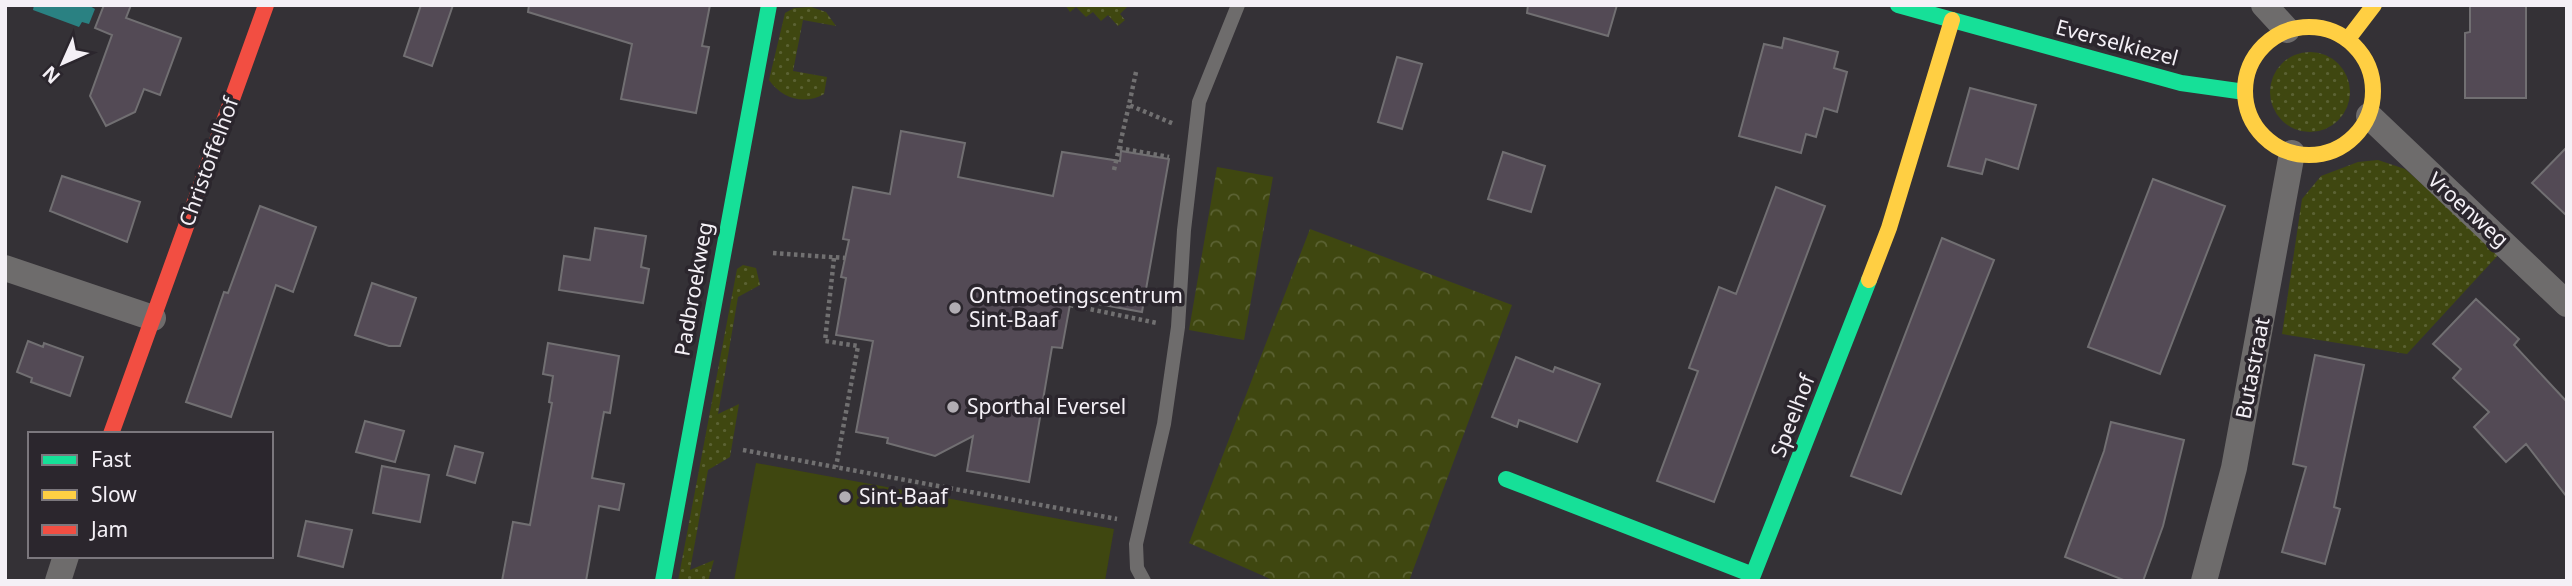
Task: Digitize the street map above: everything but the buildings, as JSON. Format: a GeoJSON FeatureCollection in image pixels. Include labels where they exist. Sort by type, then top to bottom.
{"type":"FeatureCollection","features":[{"type":"Feature","properties":{"kind":"street","name":"Christoffelhof"},"geometry":{"type":"LineString","coordinates":[[112,432],[266,5]]}},
{"type":"Feature","properties":{"kind":"street","name":"Padbroekweg"},"geometry":{"type":"LineString","coordinates":[[663,581],[769,5]]}},
{"type":"Feature","properties":{"kind":"street","name":"Everselkiezel"},"geometry":{"type":"LineString","coordinates":[[1898,5],[2181,83],[2245,92]]}},
{"type":"Feature","properties":{"kind":"street"},"geometry":{"type":"LineString","coordinates":[[2264,5],[2287,30]]}},
{"type":"Feature","properties":{"kind":"street"},"geometry":{"type":"LineString","coordinates":[[2348,39],[2374,5]]}},
{"type":"Feature","properties":{"kind":"street","name":"Speelhof"},"geometry":{"type":"LineString","coordinates":[[1506,479],[1753,575],[1889,228],[1952,20]]}},
{"type":"Feature","properties":{"kind":"street"},"geometry":{"type":"LineString","coordinates":[[2316,27],[2348,39],[2367,62],[2372,76],[2374,97],[2368,116],[2353,138],[2341,146],[2313,155],[2292,153],[2276,146],[2260,132],[2247,106],[2245,92],[2253,60],[2263,46],[2287,30],[2316,27]]}},
{"type":"Feature","properties":{"kind":"street","name":"Vroenweg"},"geometry":{"type":"LineString","coordinates":[[2368,116],[2567,304]]}},
{"type":"Feature","properties":{"kind":"street","name":"Butastraat"},"geometry":{"type":"LineString","coordinates":[[2204,581],[2234,468],[2292,153]]}},
{"type":"Feature","properties":{"kind":"street"},"geometry":{"type":"LineString","coordinates":[[5,268],[153,318]]}},
{"type":"Feature","properties":{"kind":"street"},"geometry":{"type":"LineString","coordinates":[[58,581],[65,558]]}},
{"type":"Feature","properties":{"kind":"lane"},"geometry":{"type":"LineString","coordinates":[[1144,581],[1137,568],[1136,544],[1164,424],[1178,327],[1195,132],[1203,90],[1238,5]]}},
{"type":"Feature","properties":{"kind":"path"},"geometry":{"type":"LineString","coordinates":[[1114,170],[1136,72]]}},
{"type":"Feature","properties":{"kind":"path"},"geometry":{"type":"LineString","coordinates":[[1129,105],[1195,132]]}},
{"type":"Feature","properties":{"kind":"path"},"geometry":{"type":"LineString","coordinates":[[1119,148],[1192,161]]}},
{"type":"Feature","properties":{"kind":"path"},"geometry":{"type":"LineString","coordinates":[[773,253],[845,258]]}},
{"type":"Feature","properties":{"kind":"path"},"geometry":{"type":"LineString","coordinates":[[834,258],[825,341],[859,346],[836,467]]}},
{"type":"Feature","properties":{"kind":"path"},"geometry":{"type":"LineString","coordinates":[[1070,305],[1178,327]]}},
{"type":"Feature","properties":{"kind":"path"},"geometry":{"type":"LineString","coordinates":[[743,450],[1141,523]]}},
{"type":"Feature","properties":{"kind":"green space"},"geometry":{"type":"Polygon","coordinates":[[[1065,5],[1129,5],[1120,14],[1125,20],[1118,26],[1108,15],[1101,21],[1093,12],[1086,17],[1076,7],[1070,12],[1065,5]]]}},
{"type":"Feature","properties":{"kind":"green space"},"geometry":{"type":"Polygon","coordinates":[[[811,7],[826,12],[836,26],[803,20],[793,71],[827,77],[824,94],[809,99],[794,98],[780,92],[769,80],[785,13],[794,8],[811,7]]]}},
{"type":"Feature","properties":{"kind":"green space"},"geometry":{"type":"Polygon","coordinates":[[[2310,52],[2325,55],[2338,64],[2347,77],[2350,92],[2347,107],[2338,120],[2325,129],[2310,132],[2295,129],[2282,120],[2273,107],[2270,92],[2273,77],[2282,64],[2295,55],[2310,52]]]}},
{"type":"Feature","properties":{"kind":"green space"},"geometry":{"type":"Polygon","coordinates":[[[2378,160],[2405,169],[2500,253],[2407,354],[2282,334],[2302,199],[2321,176],[2358,162],[2378,160]]]}},
{"type":"Feature","properties":{"kind":"green space"},"geometry":{"type":"Polygon","coordinates":[[[1217,167],[1273,177],[1244,340],[1189,330],[1217,167]]]}},
{"type":"Feature","properties":{"kind":"green space"},"geometry":{"type":"Polygon","coordinates":[[[1310,229],[1512,305],[1409,581],[1275,581],[1189,543],[1310,229]]]}},
{"type":"Feature","properties":{"kind":"green space"},"geometry":{"type":"Polygon","coordinates":[[[743,265],[756,268],[760,285],[738,297],[718,414],[739,404],[730,457],[708,470],[690,570],[714,560],[708,581],[678,581],[737,269],[743,265]]]}},
{"type":"Feature","properties":{"kind":"green space","name":"Sint-Baaf"},"geometry":{"type":"Polygon","coordinates":[[[756,463],[1114,529],[1105,581],[734,581],[756,463]]]}},
{"type":"Feature","properties":{"kind":"water"},"geometry":{"type":"Polygon","coordinates":[[[34,5],[88,5],[95,9],[89,24],[82,22],[79,27],[33,10],[34,5]]]}},
{"type":"Feature","properties":{"kind":"traffic: fast"},"geometry":{"type":"LineString","coordinates":[[663,581],[769,5]]}},
{"type":"Feature","properties":{"kind":"traffic: fast"},"geometry":{"type":"LineString","coordinates":[[1898,5],[2181,83],[2245,92]]}},
{"type":"Feature","properties":{"kind":"traffic: fast"},"geometry":{"type":"LineString","coordinates":[[1506,479],[1753,575],[1869,280]]}},
{"type":"Feature","properties":{"kind":"traffic: slow"},"geometry":{"type":"LineString","coordinates":[[2348,39],[2374,5]]}},
{"type":"Feature","properties":{"kind":"traffic: slow"},"geometry":{"type":"LineString","coordinates":[[1869,280],[1889,228],[1952,20]]}},
{"type":"Feature","properties":{"kind":"traffic: slow"},"geometry":{"type":"LineString","coordinates":[[2309,27],[2333,32],[2354,46],[2368,67],[2373,91],[2368,115],[2354,136],[2333,150],[2309,155],[2285,150],[2264,136],[2250,115],[2245,91],[2250,67],[2264,46],[2285,32],[2309,27]]}},
{"type":"Feature","properties":{"kind":"traffic: jam"},"geometry":{"type":"LineString","coordinates":[[112,432],[266,5]]}},
{"type":"Feature","properties":{"kind":"place","name":"Ontmoetingscentrum Sint-Baaf"},"geometry":{"type":"Point","coordinates":[955,308]}},
{"type":"Feature","properties":{"kind":"place","name":"Sporthal Eversel"},"geometry":{"type":"Point","coordinates":[953,407]}},
{"type":"Feature","properties":{"kind":"place","name":"Sint-Baaf"},"geometry":{"type":"Point","coordinates":[845,497]}}]}
